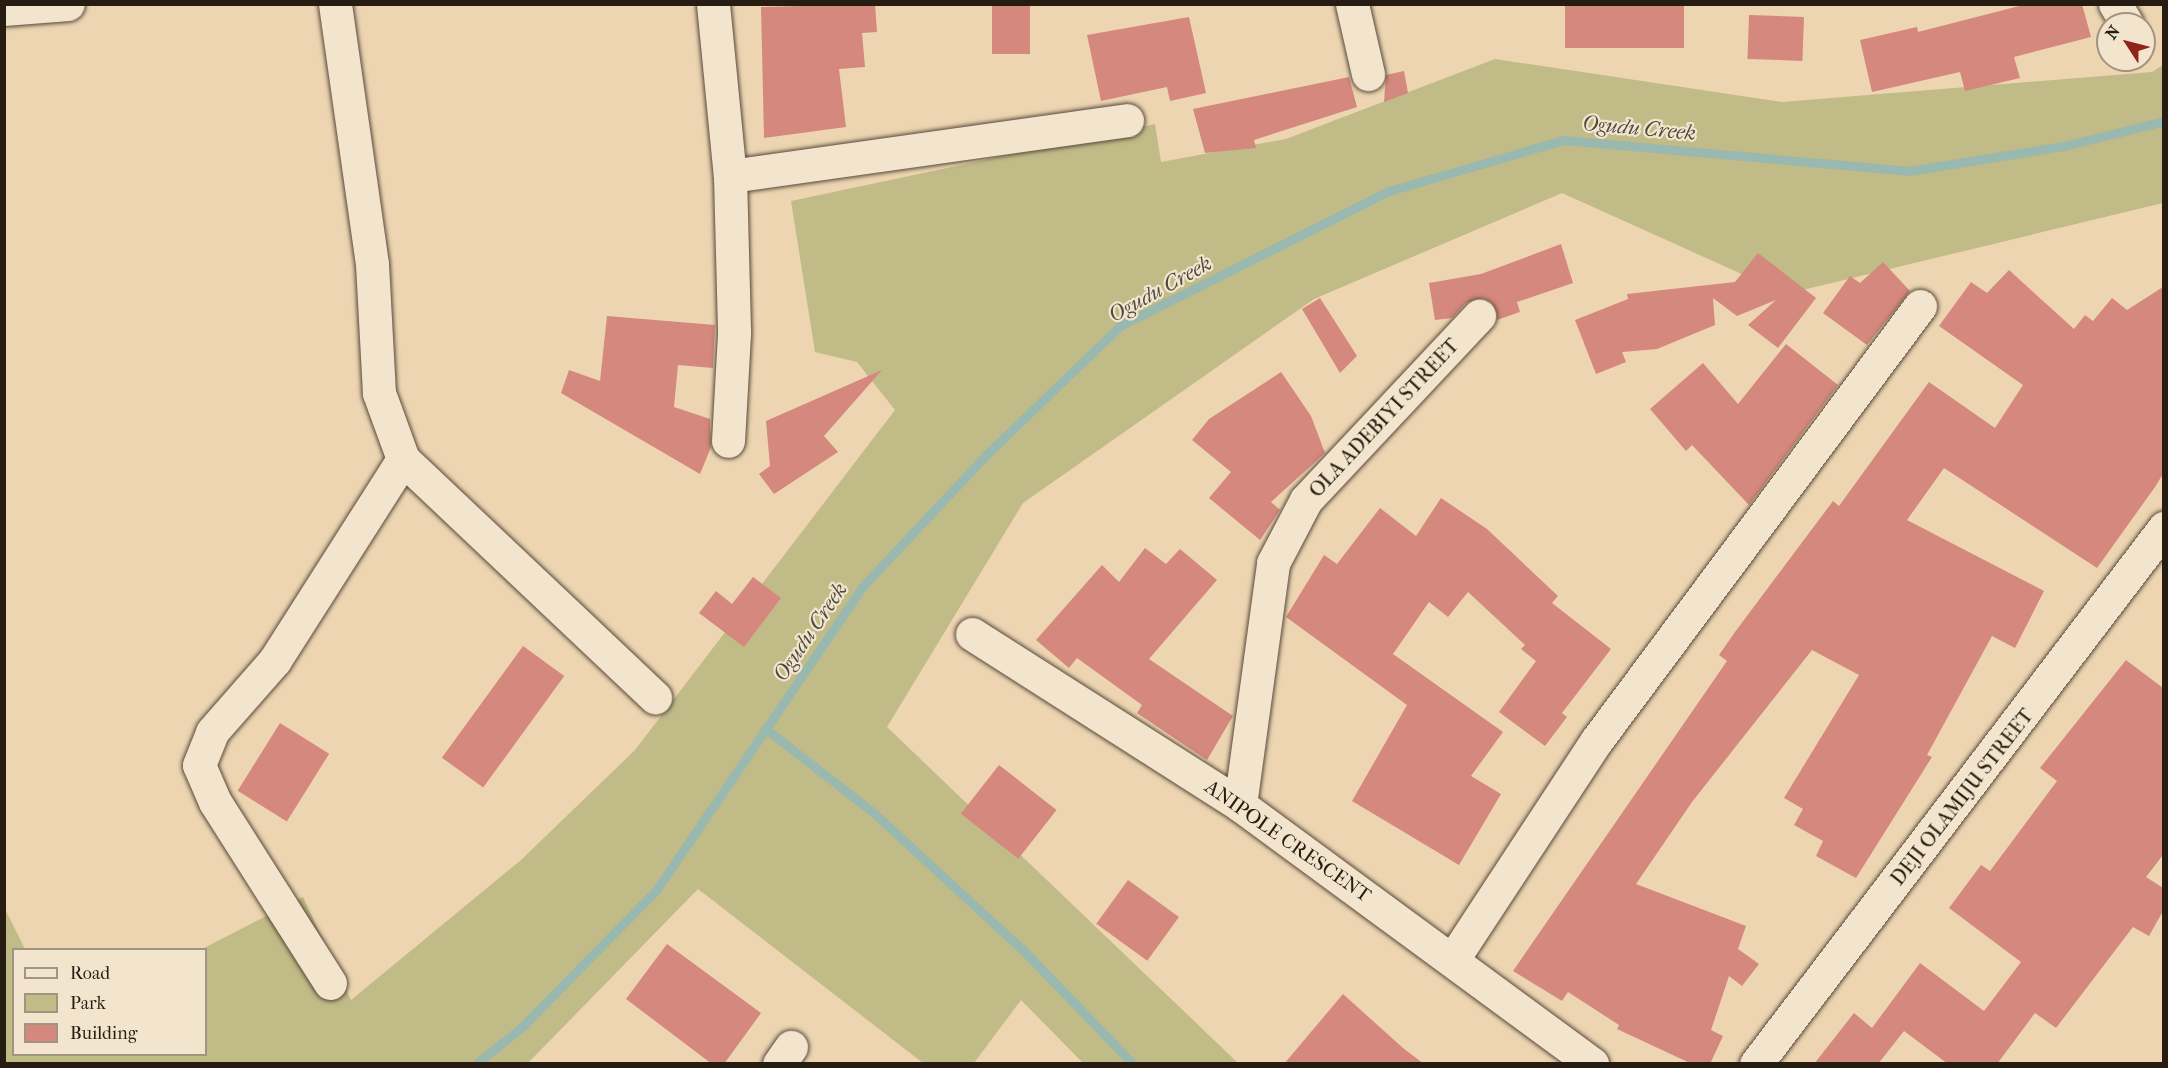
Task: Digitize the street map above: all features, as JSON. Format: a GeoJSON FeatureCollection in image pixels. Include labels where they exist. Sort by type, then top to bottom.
{"type":"FeatureCollection","features":[{"type":"Feature","properties":{"kind":"street"},"geometry":{"type":"LineString","coordinates":[[4,9],[68,4]]}},
{"type":"Feature","properties":{"kind":"street"},"geometry":{"type":"LineString","coordinates":[[335,4],[372,264],[379,393],[404,459],[655,697]]}},
{"type":"Feature","properties":{"kind":"street"},"geometry":{"type":"LineString","coordinates":[[713,4],[730,176],[734,334],[728,441]]}},
{"type":"Feature","properties":{"kind":"street"},"geometry":{"type":"LineString","coordinates":[[1352,4],[1368,74]]}},
{"type":"Feature","properties":{"kind":"street"},"geometry":{"type":"LineString","coordinates":[[730,176],[1127,120]]}},
{"type":"Feature","properties":{"kind":"street"},"geometry":{"type":"LineString","coordinates":[[1453,959],[1597,740],[1920,306]]}},
{"type":"Feature","properties":{"kind":"street","name":"OLA ADEBIYI STREET"},"geometry":{"type":"LineString","coordinates":[[1240,805],[1273,563],[1306,500],[1479,316]]}},
{"type":"Feature","properties":{"kind":"street"},"geometry":{"type":"LineString","coordinates":[[330,982],[215,802],[199,765],[212,732],[275,660],[404,459]]}},
{"type":"Feature","properties":{"kind":"street","name":"DEJI OLAMIJU STREET"},"geometry":{"type":"LineString","coordinates":[[1756,1064],[2163,528]]}},
{"type":"Feature","properties":{"kind":"street","name":"ANIPOLE CRESCENT"},"geometry":{"type":"LineString","coordinates":[[972,634],[1240,805],[1453,959],[1592,1064]]}},
{"type":"Feature","properties":{"kind":"green space"},"geometry":{"type":"Polygon","coordinates":[[[1495,59],[1782,102],[2156,72],[2163,65],[2163,203],[1786,294],[1562,193],[1314,299],[1023,503],[887,727],[1238,1063],[1083,1063],[1021,1000],[974,1063],[923,1063],[698,889],[528,1063],[5,1063],[4,907],[24,948],[12,948],[12,1056],[207,1056],[207,948],[204,948],[303,897],[351,1000],[521,860],[635,750],[895,410],[857,362],[815,352],[791,201],[1155,124],[1161,162],[1286,139],[1495,59]]]}},
{"type":"Feature","properties":{"kind":"building"},"geometry":{"type":"Polygon","coordinates":[[[875,4],[877,32],[862,33],[865,67],[839,69],[846,127],[764,138],[761,7],[875,4]]]}},
{"type":"Feature","properties":{"kind":"building"},"geometry":{"type":"Polygon","coordinates":[[[992,4],[1030,4],[1030,54],[992,54],[992,4]]]}},
{"type":"Feature","properties":{"kind":"building"},"geometry":{"type":"Polygon","coordinates":[[[1565,4],[1684,4],[1684,48],[1565,48],[1565,4]]]}},
{"type":"Feature","properties":{"kind":"building"},"geometry":{"type":"Polygon","coordinates":[[[2027,4],[2082,4],[2091,37],[2014,57],[2020,78],[1965,91],[1960,72],[1872,92],[1860,40],[1917,27],[1918,32],[2027,4]]]}},
{"type":"Feature","properties":{"kind":"building"},"geometry":{"type":"Polygon","coordinates":[[[1749,15],[1804,17],[1802,61],[1747,59],[1749,15]]]}},
{"type":"Feature","properties":{"kind":"building"},"geometry":{"type":"Polygon","coordinates":[[[1189,17],[1206,93],[1170,101],[1167,87],[1101,101],[1087,35],[1189,17]]]}},
{"type":"Feature","properties":{"kind":"building"},"geometry":{"type":"Polygon","coordinates":[[[1404,71],[1408,93],[1384,102],[1386,75],[1404,71]]]}},
{"type":"Feature","properties":{"kind":"building"},"geometry":{"type":"Polygon","coordinates":[[[1349,77],[1357,107],[1254,140],[1256,148],[1205,153],[1193,109],[1349,77]]]}},
{"type":"Feature","properties":{"kind":"building"},"geometry":{"type":"Polygon","coordinates":[[[1561,244],[1573,283],[1517,302],[1520,312],[1497,320],[1492,303],[1483,298],[1466,303],[1452,318],[1435,320],[1429,283],[1481,274],[1561,244]]]}},
{"type":"Feature","properties":{"kind":"building"},"geometry":{"type":"Polygon","coordinates":[[[1758,253],[1816,298],[1778,348],[1748,325],[1776,300],[1737,316],[1713,298],[1715,325],[1657,349],[1622,352],[1626,362],[1596,374],[1575,320],[1628,299],[1627,294],[1735,282],[1758,253]]]}},
{"type":"Feature","properties":{"kind":"building"},"geometry":{"type":"Polygon","coordinates":[[[1883,262],[1910,291],[1867,345],[1823,313],[1850,276],[1860,283],[1883,262]]]}},
{"type":"Feature","properties":{"kind":"building"},"geometry":{"type":"Polygon","coordinates":[[[2009,270],[2074,329],[2085,315],[2093,321],[2112,298],[2127,310],[2163,287],[2163,474],[2155,487],[2097,568],[1944,468],[1907,520],[2044,591],[2015,648],[1992,636],[1927,755],[1932,757],[1856,878],[1816,856],[1823,841],[1794,825],[1803,809],[1784,798],[1859,675],[1812,650],[1692,802],[1636,884],[1746,926],[1738,949],[1759,964],[1742,986],[1729,976],[1711,1030],[1723,1036],[1710,1064],[1692,1064],[1617,1029],[1619,1025],[1568,992],[1562,1001],[1513,971],[1727,661],[1719,655],[1735,632],[1833,501],[1839,506],[1929,382],[1995,428],[2023,385],[1939,326],[1971,282],[1987,293],[2009,270]]]}},
{"type":"Feature","properties":{"kind":"building"},"geometry":{"type":"Polygon","coordinates":[[[1320,298],[1357,356],[1340,373],[1302,309],[1320,298]]]}},
{"type":"Feature","properties":{"kind":"building"},"geometry":{"type":"Polygon","coordinates":[[[607,316],[715,325],[713,368],[678,365],[674,407],[710,419],[711,447],[700,474],[561,393],[569,370],[600,381],[607,316]]]}},
{"type":"Feature","properties":{"kind":"building"},"geometry":{"type":"Polygon","coordinates":[[[1786,344],[1838,385],[1749,505],[1692,445],[1686,451],[1650,409],[1703,363],[1738,404],[1786,344]]]}},
{"type":"Feature","properties":{"kind":"building"},"geometry":{"type":"Polygon","coordinates":[[[882,370],[824,436],[838,452],[774,494],[759,474],[770,466],[766,421],[882,370]]]}},
{"type":"Feature","properties":{"kind":"building"},"geometry":{"type":"Polygon","coordinates":[[[1281,372],[1311,416],[1325,453],[1271,502],[1280,510],[1260,540],[1209,498],[1231,472],[1192,440],[1209,419],[1281,372]]]}},
{"type":"Feature","properties":{"kind":"building"},"geometry":{"type":"Polygon","coordinates":[[[1441,498],[1487,529],[1558,596],[1552,603],[1611,649],[1562,713],[1567,717],[1545,746],[1499,712],[1536,661],[1521,649],[1525,645],[1468,592],[1448,617],[1429,602],[1393,654],[1503,732],[1471,776],[1501,794],[1459,865],[1352,801],[1407,705],[1286,617],[1324,555],[1337,564],[1380,508],[1416,536],[1441,498]]]}},
{"type":"Feature","properties":{"kind":"building"},"geometry":{"type":"Polygon","coordinates":[[[1145,548],[1166,564],[1180,549],[1217,580],[1149,659],[1233,716],[1207,760],[1137,713],[1142,705],[1077,658],[1069,668],[1036,640],[1102,565],[1119,582],[1145,548]]]}},
{"type":"Feature","properties":{"kind":"building"},"geometry":{"type":"Polygon","coordinates":[[[753,577],[781,598],[744,647],[699,613],[716,591],[732,604],[753,577]]]}},
{"type":"Feature","properties":{"kind":"building"},"geometry":{"type":"Polygon","coordinates":[[[523,646],[564,676],[483,788],[442,758],[523,646]]]}},
{"type":"Feature","properties":{"kind":"building"},"geometry":{"type":"Polygon","coordinates":[[[2126,660],[2163,688],[2163,855],[2146,877],[2163,888],[2163,911],[2149,936],[2133,927],[2056,1028],[2035,1013],[1997,1064],[1948,1064],[1904,1031],[1878,1064],[1814,1064],[1854,1013],[1872,1028],[1920,963],[1984,1011],[2021,962],[1949,908],[1981,865],[1990,871],[2057,781],[2040,768],[2126,660]]]}},
{"type":"Feature","properties":{"kind":"building"},"geometry":{"type":"Polygon","coordinates":[[[280,723],[329,754],[287,822],[238,791],[280,723]]]}},
{"type":"Feature","properties":{"kind":"building"},"geometry":{"type":"Polygon","coordinates":[[[999,765],[1057,810],[1018,859],[961,814],[999,765]]]}},
{"type":"Feature","properties":{"kind":"building"},"geometry":{"type":"Polygon","coordinates":[[[1128,880],[1179,917],[1147,961],[1096,924],[1128,880]]]}},
{"type":"Feature","properties":{"kind":"building"},"geometry":{"type":"Polygon","coordinates":[[[667,944],[761,1013],[724,1064],[712,1064],[626,999],[667,944]]]}},
{"type":"Feature","properties":{"kind":"building"},"geometry":{"type":"Polygon","coordinates":[[[1343,994],[1403,1048],[1424,1064],[1284,1064],[1343,994]]]}},
{"type":"Feature","properties":{"kind":"waterway","name":"Ogudu Creek"},"geometry":{"type":"LineString","coordinates":[[476,1064],[523,1026],[657,889],[863,586],[986,455],[1120,326],[1389,191],[1563,140],[1909,171],[2064,146],[2164,121]]}},
{"type":"Feature","properties":{"kind":"waterway"},"geometry":{"type":"LineString","coordinates":[[766,729],[875,814],[1022,949],[1133,1064]]}}]}
